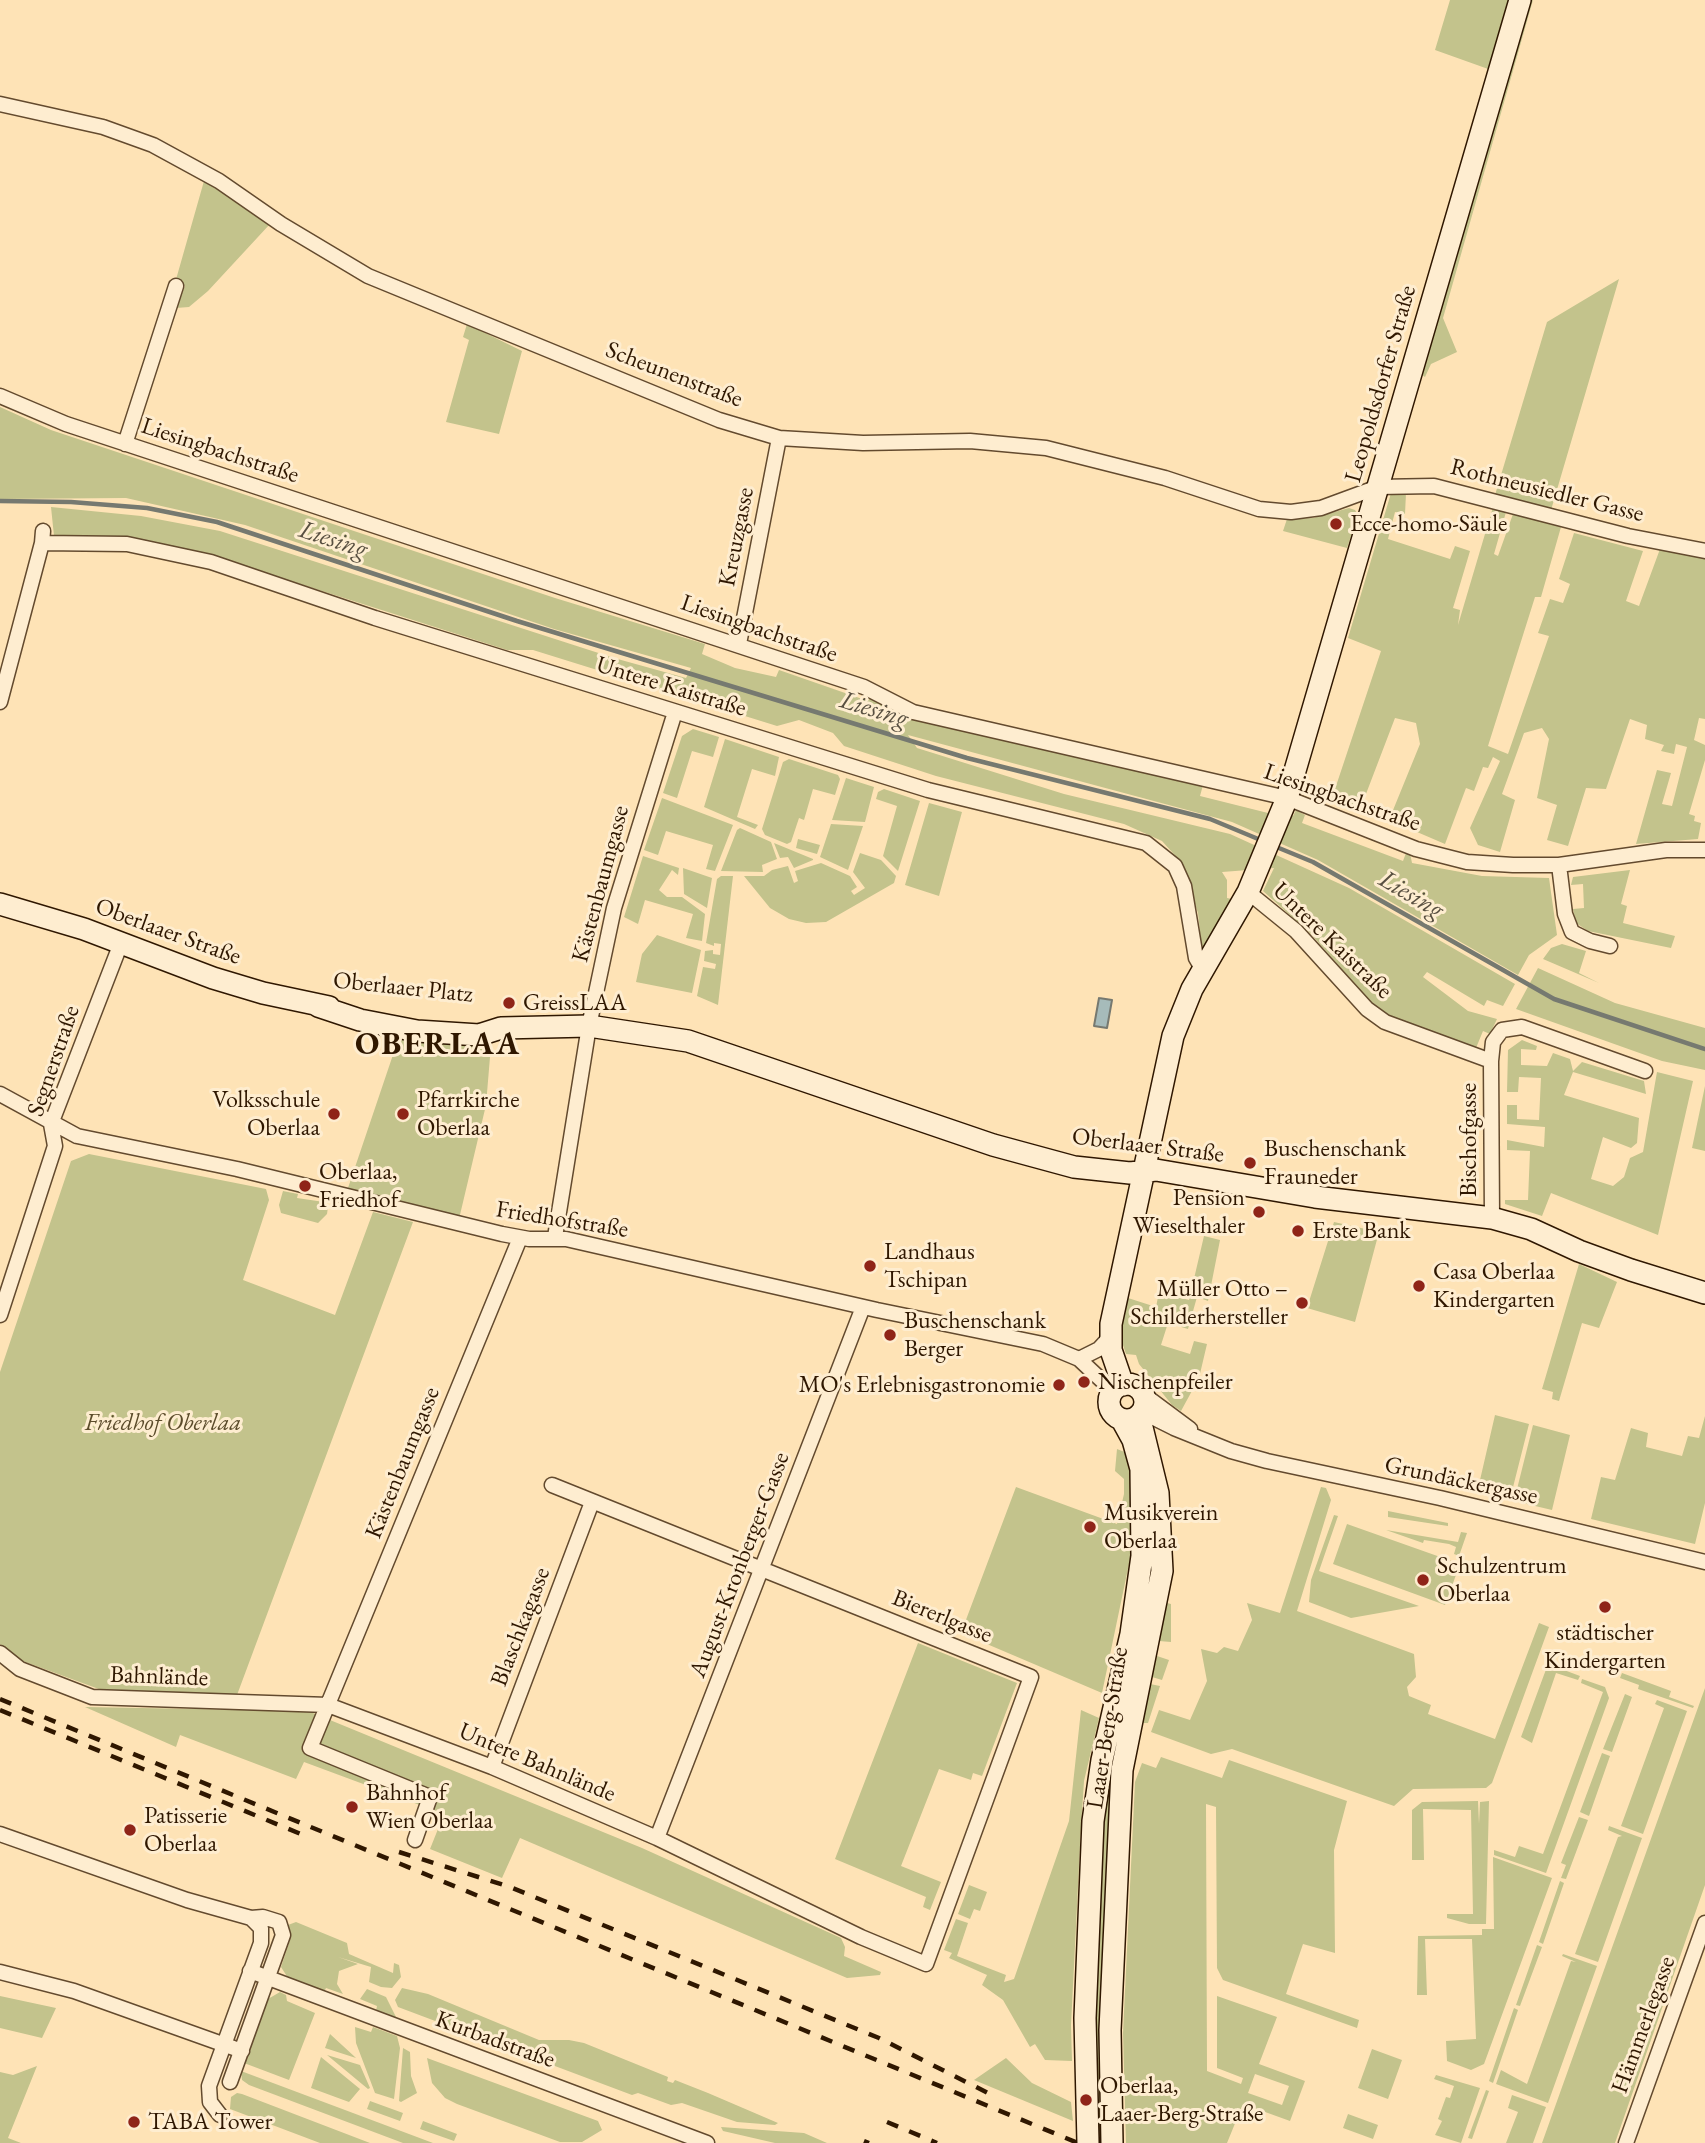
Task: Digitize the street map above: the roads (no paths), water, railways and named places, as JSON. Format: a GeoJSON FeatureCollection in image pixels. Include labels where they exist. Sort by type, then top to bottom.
{"type":"FeatureCollection","features":[{"type":"Feature","properties":{"kind":"main road","name":"Leopoldsdorfer Straße"},"geometry":{"type":"LineString","coordinates":[[1248,892],[1287,798],[1520,0]]}},
{"type":"Feature","properties":{"kind":"main road"},"geometry":{"type":"LineString","coordinates":[[1118,1388],[1131,1385],[1137,1410],[1110,1406],[1118,1388],[1110,1337],[1173,1036],[1192,989],[1248,892]]}},
{"type":"Feature","properties":{"kind":"main road","name":"Oberlaaer Straße"},"geometry":{"type":"LineString","coordinates":[[0,904],[121,943],[213,978],[318,1006]]}},
{"type":"Feature","properties":{"kind":"main road","name":"Oberlaaer Platz"},"geometry":{"type":"LineString","coordinates":[[318,1006],[480,1021],[501,1028],[589,1026]]}},
{"type":"Feature","properties":{"kind":"main road","name":"Oberlaaer Straße"},"geometry":{"type":"LineString","coordinates":[[589,1026],[688,1041],[993,1145],[1056,1162],[1109,1172],[1156,1170],[1315,1197],[1492,1218],[1531,1229],[1579,1251],[1631,1270],[1705,1293]]}},
{"type":"Feature","properties":{"kind":"main road","name":"Laaer-Berg-Straße"},"geometry":{"type":"LineString","coordinates":[[1112,2140],[1110,2030],[1122,1770],[1162,1571],[1158,1493],[1137,1410]]}},
{"type":"Feature","properties":{"kind":"main road","name":"Laaer-Berg-Straße"},"geometry":{"type":"LineString","coordinates":[[1087,2135],[1085,2018],[1093,1821],[1102,1760],[1131,1634],[1142,1556],[1141,1469],[1133,1440],[1137,1410]]}},
{"type":"Feature","properties":{"kind":"street","name":"Scheunenstraße"},"geometry":{"type":"LineString","coordinates":[[0,104],[93,124],[153,145],[219,181],[281,224],[368,276],[719,420],[779,438],[863,443],[970,441],[1045,448],[1165,478],[1259,509],[1292,512],[1321,508],[1378,487]]}},
{"type":"Feature","properties":{"kind":"street"},"geometry":{"type":"LineString","coordinates":[[125,444],[176,286]]}},
{"type":"Feature","properties":{"kind":"street","name":"Liesingbachstraße"},"geometry":{"type":"LineString","coordinates":[[0,396],[66,424],[125,444],[864,687],[913,712],[1287,798],[1416,849],[1467,862],[1513,865],[1559,865],[1666,850],[1705,850]]}},
{"type":"Feature","properties":{"kind":"street","name":"Kreuzgasse"},"geometry":{"type":"LineString","coordinates":[[739,644],[779,438]]}},
{"type":"Feature","properties":{"kind":"street","name":"Rothneusiedler Gasse"},"geometry":{"type":"LineString","coordinates":[[1378,487],[1417,485],[1455,489],[1628,536],[1705,551]]}},
{"type":"Feature","properties":{"kind":"street","name":"Untere Kaistraße"},"geometry":{"type":"LineString","coordinates":[[0,702],[43,537],[127,544],[211,562],[675,712],[928,790],[1146,843],[1175,866],[1184,886],[1196,958],[1203,970]]}},
{"type":"Feature","properties":{"kind":"street","name":"Kästenbaumgasse"},"geometry":{"type":"LineString","coordinates":[[555,1237],[589,1026],[614,908],[675,712]]}},
{"type":"Feature","properties":{"kind":"street"},"geometry":{"type":"LineString","coordinates":[[1559,865],[1565,915],[1572,932],[1590,941],[1610,946]]}},
{"type":"Feature","properties":{"kind":"street","name":"Untere Kaistraße"},"geometry":{"type":"LineString","coordinates":[[1248,892],[1296,930],[1367,1009],[1385,1022],[1491,1061]]}},
{"type":"Feature","properties":{"kind":"street","name":"Segnerstraße"},"geometry":{"type":"LineString","coordinates":[[0,1315],[55,1146],[51,1124],[121,943]]}},
{"type":"Feature","properties":{"kind":"street"},"geometry":{"type":"LineString","coordinates":[[1491,1061],[1493,1042],[1502,1030],[1522,1027],[1645,1071]]}},
{"type":"Feature","properties":{"kind":"street","name":"Bischofgasse"},"geometry":{"type":"LineString","coordinates":[[1491,1061],[1492,1218]]}},
{"type":"Feature","properties":{"kind":"street","name":"Friedhofstraße"},"geometry":{"type":"LineString","coordinates":[[0,1094],[51,1124],[82,1138],[237,1169],[520,1238],[555,1237],[863,1307],[1043,1344],[1079,1359],[1118,1388]]}},
{"type":"Feature","properties":{"kind":"street","name":"Kästenbaumgasse"},"geometry":{"type":"LineString","coordinates":[[328,1705],[520,1238]]}},
{"type":"Feature","properties":{"kind":"street","name":"August-Kronberger-Gasse"},"geometry":{"type":"LineString","coordinates":[[657,1838],[863,1307]]}},
{"type":"Feature","properties":{"kind":"street"},"geometry":{"type":"LineString","coordinates":[[1079,1359],[1099,1349],[1110,1337]]}},
{"type":"Feature","properties":{"kind":"street","name":"Grundäckergasse"},"geometry":{"type":"LineString","coordinates":[[1137,1410],[1174,1429],[1268,1461],[1440,1498],[1705,1562]]}},
{"type":"Feature","properties":{"kind":"street","name":"Grundäckergasse"},"geometry":{"type":"LineString","coordinates":[[1137,1410],[1208,1442]]}},
{"type":"Feature","properties":{"kind":"street"},"geometry":{"type":"LineString","coordinates":[[1146,1440],[1153,1431],[1174,1429]]}},
{"type":"Feature","properties":{"kind":"street","name":"Biererlgasse"},"geometry":{"type":"LineString","coordinates":[[552,1485],[1031,1677],[926,1964]]}},
{"type":"Feature","properties":{"kind":"street","name":"Blaschkagasse"},"geometry":{"type":"LineString","coordinates":[[492,1767],[592,1502]]}},
{"type":"Feature","properties":{"kind":"street","name":"Bahnlände"},"geometry":{"type":"LineString","coordinates":[[0,1653],[20,1669],[92,1696],[328,1705]]}},
{"type":"Feature","properties":{"kind":"street"},"geometry":{"type":"LineString","coordinates":[[328,1705],[310,1748],[430,1797],[415,1840]]}},
{"type":"Feature","properties":{"kind":"street","name":"Untere Bahnlände"},"geometry":{"type":"LineString","coordinates":[[328,1705],[492,1767],[657,1838],[861,1937],[926,1964]]}},
{"type":"Feature","properties":{"kind":"street"},"geometry":{"type":"LineString","coordinates":[[0,1834],[137,1884],[251,1918],[263,1917],[279,1922],[284,1935],[230,2082]]}},
{"type":"Feature","properties":{"kind":"street"},"geometry":{"type":"LineString","coordinates":[[220,2115],[210,2102],[209,2087],[262,1935],[261,1928],[251,1918]]}},
{"type":"Feature","properties":{"kind":"street","name":"Hämmerlegasse"},"geometry":{"type":"LineString","coordinates":[[1626,2143],[1705,1923]]}},
{"type":"Feature","properties":{"kind":"street","name":"Kurbadstraße"},"geometry":{"type":"LineString","coordinates":[[250,1971],[707,2143]]}},
{"type":"Feature","properties":{"kind":"street"},"geometry":{"type":"LineString","coordinates":[[0,1972],[74,1991],[242,2051]]}},
{"type":"Feature","properties":{"kind":"waterway","name":"Liesing"},"geometry":{"type":"LineString","coordinates":[[0,501],[71,502],[147,508],[217,522],[517,621],[967,758],[1210,819],[1263,841]]}},
{"type":"Feature","properties":{"kind":"waterway","name":"Liesing"},"geometry":{"type":"LineString","coordinates":[[1274,846],[1313,862],[1554,999],[1705,1049]]}},
{"type":"Feature","properties":{"kind":"railway"},"geometry":{"type":"LineString","coordinates":[[0,1699],[1078,2143]]}},
{"type":"Feature","properties":{"kind":"railway"},"geometry":{"type":"LineString","coordinates":[[0,1710],[308,1837]]}},
{"type":"Feature","properties":{"kind":"railway"},"geometry":{"type":"LineString","coordinates":[[399,1852],[510,1887],[879,2038],[988,2093]]}},
{"type":"Feature","properties":{"kind":"railway"},"geometry":{"type":"LineString","coordinates":[[887,2122],[937,2143]]}},
{"type":"Feature","properties":{"kind":"railway"},"geometry":{"type":"LineString","coordinates":[[864,2141],[869,2143]]}},
{"type":"Feature","properties":{"kind":"place","name":"Ecce-homo-Säule"},"geometry":{"type":"Point","coordinates":[1336,524]}},
{"type":"Feature","properties":{"kind":"place","name":"GreissLAA"},"geometry":{"type":"Point","coordinates":[509,1003]}},
{"type":"Feature","properties":{"kind":"place","name":"Volksschule Oberlaa"},"geometry":{"type":"Point","coordinates":[334,1114]}},
{"type":"Feature","properties":{"kind":"place","name":"Pfarrkirche Oberlaa"},"geometry":{"type":"Point","coordinates":[403,1114]}},
{"type":"Feature","properties":{"kind":"place","name":"Buschenschank Frauneder"},"geometry":{"type":"Point","coordinates":[1250,1163]}},
{"type":"Feature","properties":{"kind":"place","name":"Oberlaa, Friedhof"},"geometry":{"type":"Point","coordinates":[305,1186]}},
{"type":"Feature","properties":{"kind":"place","name":"Pension Wieselthaler"},"geometry":{"type":"Point","coordinates":[1259,1212]}},
{"type":"Feature","properties":{"kind":"place","name":"Erste Bank"},"geometry":{"type":"Point","coordinates":[1298,1231]}},
{"type":"Feature","properties":{"kind":"place","name":"Landhaus Tschipan"},"geometry":{"type":"Point","coordinates":[870,1266]}},
{"type":"Feature","properties":{"kind":"place","name":"Casa Oberlaa Kindergarten"},"geometry":{"type":"Point","coordinates":[1419,1286]}},
{"type":"Feature","properties":{"kind":"place","name":"Müller Otto – Schilderhersteller"},"geometry":{"type":"Point","coordinates":[1302,1303]}},
{"type":"Feature","properties":{"kind":"place","name":"Buschenschank Berger"},"geometry":{"type":"Point","coordinates":[890,1335]}},
{"type":"Feature","properties":{"kind":"place","name":"Nischenpfeiler"},"geometry":{"type":"Point","coordinates":[1084,1382]}},
{"type":"Feature","properties":{"kind":"place","name":"MO's Erlebnisgastronomie"},"geometry":{"type":"Point","coordinates":[1059,1385]}},
{"type":"Feature","properties":{"kind":"place","name":"Musikverein Oberlaa"},"geometry":{"type":"Point","coordinates":[1090,1527]}},
{"type":"Feature","properties":{"kind":"place","name":"Schulzentrum Oberlaa"},"geometry":{"type":"Point","coordinates":[1423,1580]}},
{"type":"Feature","properties":{"kind":"place","name":"städtischer Kindergarten"},"geometry":{"type":"Point","coordinates":[1605,1607]}},
{"type":"Feature","properties":{"kind":"place","name":"Bahnhof Wien Oberlaa"},"geometry":{"type":"Point","coordinates":[352,1807]}},
{"type":"Feature","properties":{"kind":"place","name":"Patisserie Oberlaa"},"geometry":{"type":"Point","coordinates":[130,1830]}},
{"type":"Feature","properties":{"kind":"place","name":"Oberlaa, Laaer-Berg-Straße"},"geometry":{"type":"Point","coordinates":[1086,2100]}},
{"type":"Feature","properties":{"kind":"place","name":"TABA Tower"},"geometry":{"type":"Point","coordinates":[134,2122]}},
{"type":"Feature","properties":{"kind":"district","name":"OBERLAA"},"geometry":{"type":"Point","coordinates":[438,1045]}},
{"type":"Feature","properties":{"kind":"park label","name":"Friedhof Oberlaa"},"geometry":{"type":"Point","coordinates":[163,1423]}}]}
